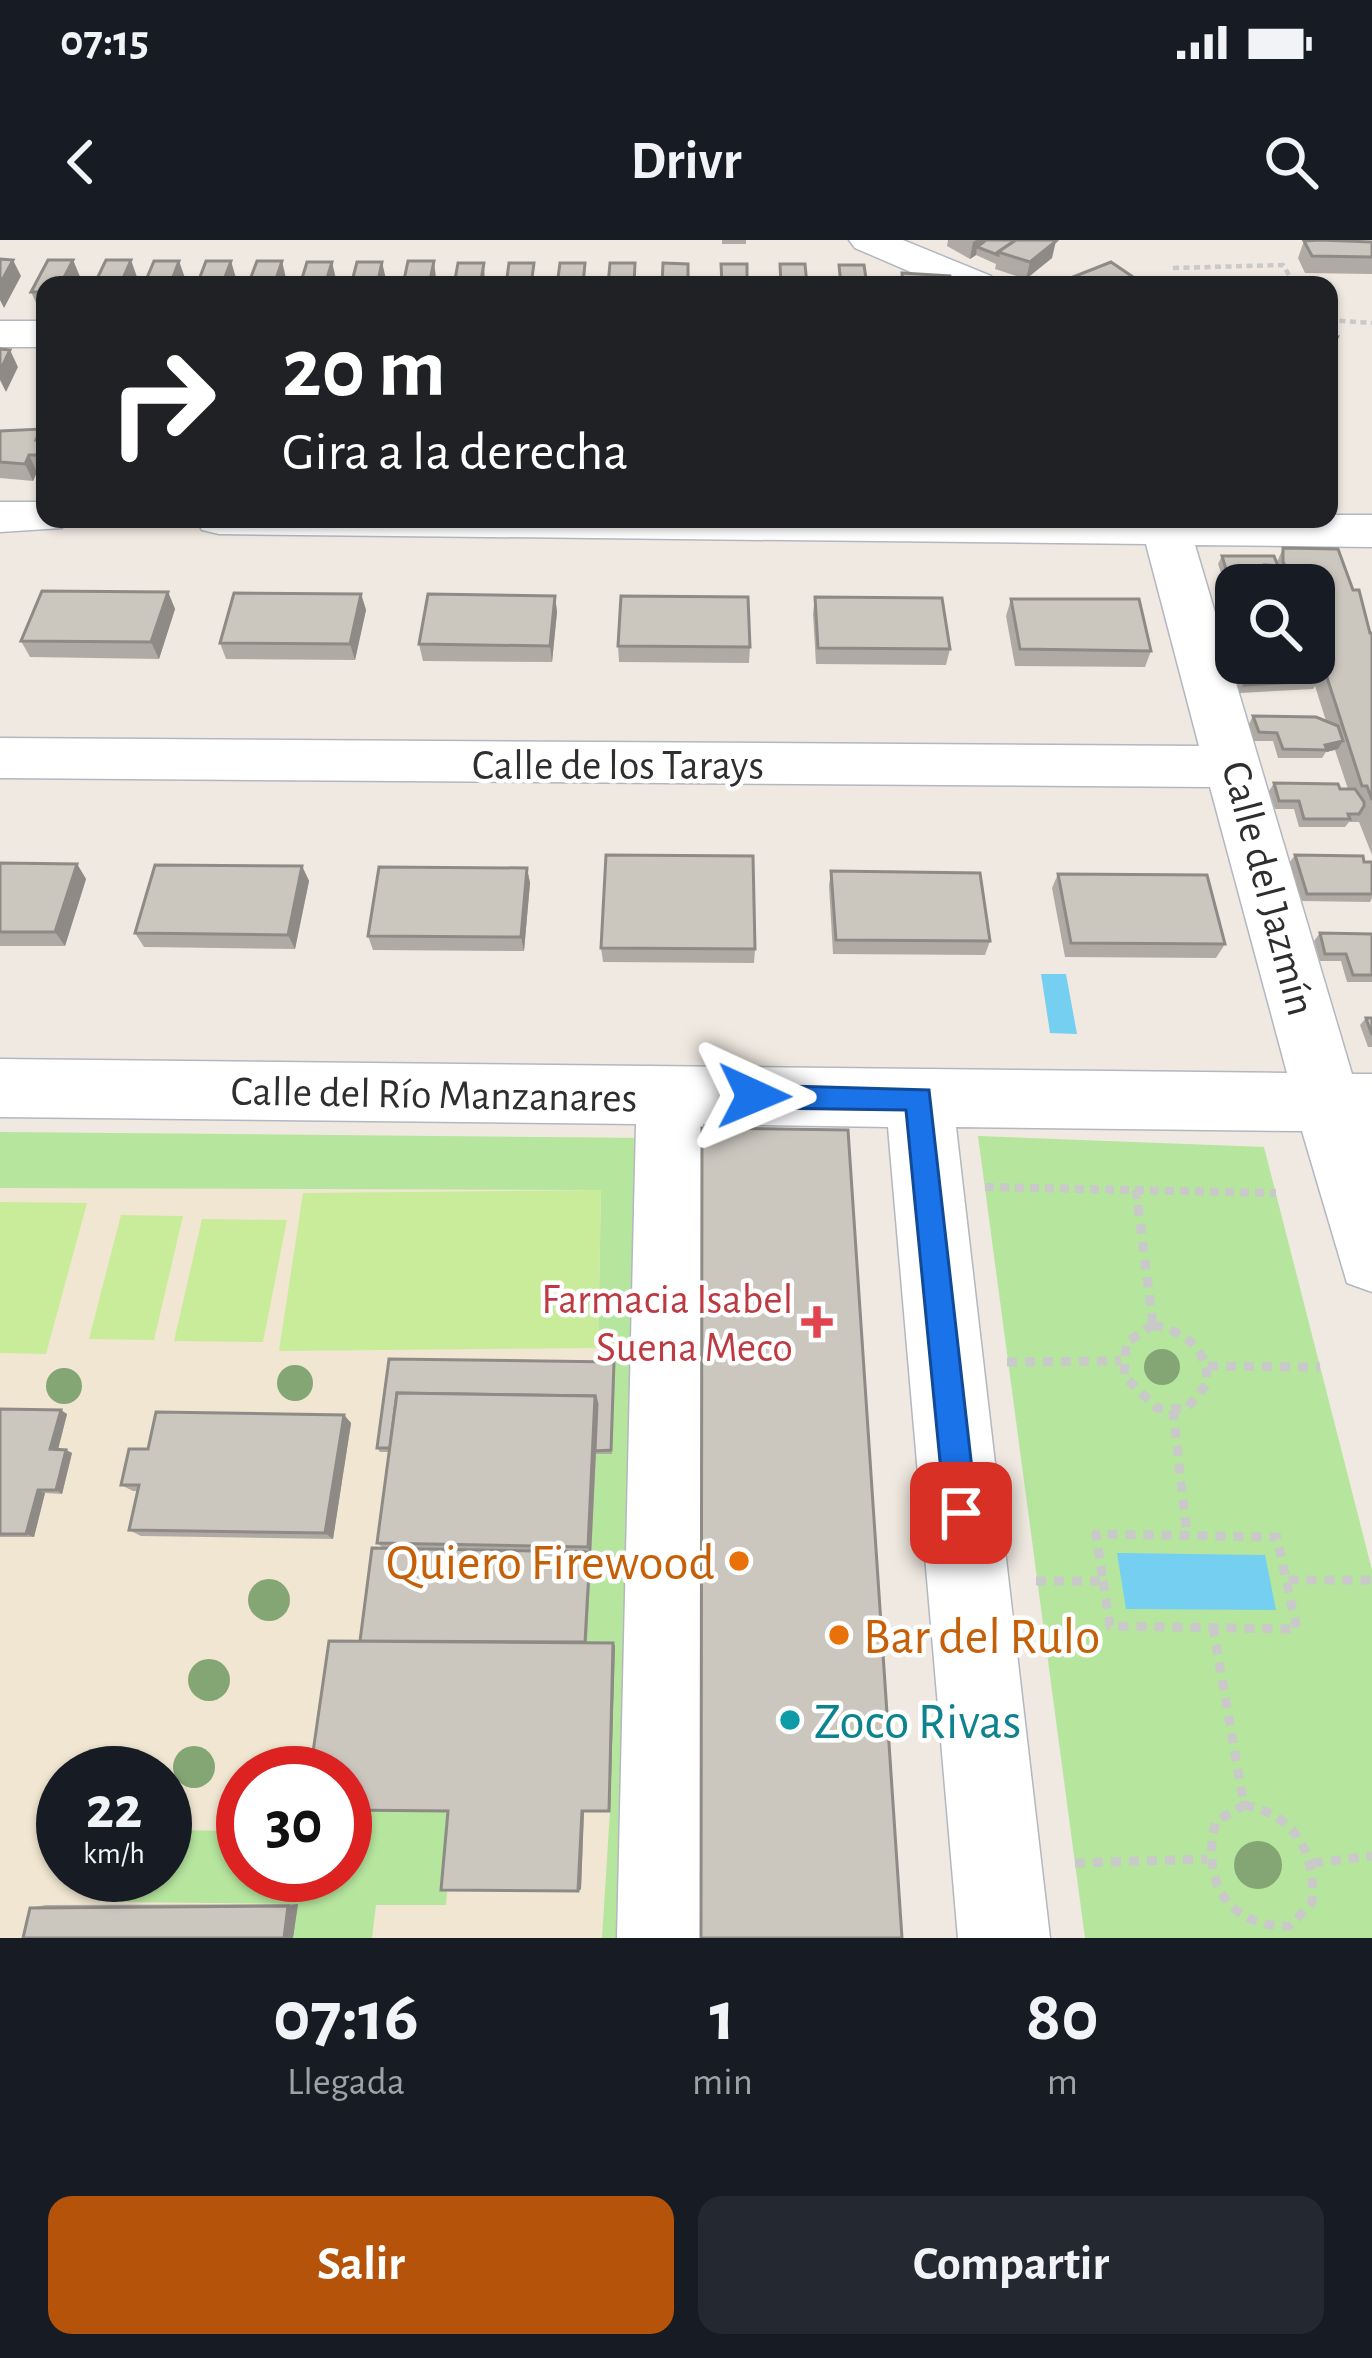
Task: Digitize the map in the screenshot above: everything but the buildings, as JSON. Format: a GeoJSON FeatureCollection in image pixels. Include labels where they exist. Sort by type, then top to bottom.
{"type":"FeatureCollection","features":[{"type":"Feature","properties":{"kind":"street"},"geometry":{"type":"LineString","coordinates":[[868,240],[954,276]]}},
{"type":"Feature","properties":{"kind":"street"},"geometry":{"type":"LineString","coordinates":[[0,334],[36,334]]}},
{"type":"Feature","properties":{"kind":"street"},"geometry":{"type":"LineString","coordinates":[[0,517],[36,517]]}},
{"type":"Feature","properties":{"kind":"street","name":"Calle del Jazmín"},"geometry":{"type":"LineString","coordinates":[[1166,528],[1236,766],[1350,1103],[1372,1259]]}},
{"type":"Feature","properties":{"kind":"street"},"geometry":{"type":"LineString","coordinates":[[1268,528],[1372,531]]}},
{"type":"Feature","properties":{"kind":"street","name":"Calle de los Tarays"},"geometry":{"type":"LineString","coordinates":[[0,758],[1236,766]]}},
{"type":"Feature","properties":{"kind":"street","name":"Calle del Río Manzanares"},"geometry":{"type":"LineString","coordinates":[[0,1088],[446,1114],[670,1096],[1350,1103]]}},
{"type":"Feature","properties":{"kind":"street"},"geometry":{"type":"LineString","coordinates":[[663,1938],[670,1096]]}},
{"type":"Feature","properties":{"kind":"street"},"geometry":{"type":"LineString","coordinates":[[919,1099],[1004,1938]]}},
{"type":"Feature","properties":{"kind":"path"},"geometry":{"type":"LineString","coordinates":[[1173,268],[1283,266],[1289,276]]}},
{"type":"Feature","properties":{"kind":"path"},"geometry":{"type":"LineString","coordinates":[[1338,321],[1372,323]]}},
{"type":"Feature","properties":{"kind":"path"},"geometry":{"type":"LineString","coordinates":[[983,1187],[1276,1193]]}},
{"type":"Feature","properties":{"kind":"path"},"geometry":{"type":"LineString","coordinates":[[1136,1190],[1153,1325]]}},
{"type":"Feature","properties":{"kind":"path"},"geometry":{"type":"LineString","coordinates":[[1153,1325],[1167,1326],[1193,1341],[1208,1366],[1206,1392],[1186,1409],[1157,1408],[1132,1389],[1121,1361],[1129,1336],[1153,1325]]}},
{"type":"Feature","properties":{"kind":"path"},"geometry":{"type":"LineString","coordinates":[[1007,1362],[1121,1361]]}},
{"type":"Feature","properties":{"kind":"path"},"geometry":{"type":"LineString","coordinates":[[1208,1366],[1320,1367]]}},
{"type":"Feature","properties":{"kind":"path"},"geometry":{"type":"LineString","coordinates":[[1173,1410],[1187,1536]]}},
{"type":"Feature","properties":{"kind":"path"},"geometry":{"type":"LineString","coordinates":[[1096,1534],[1187,1536],[1277,1537],[1297,1629],[1110,1626],[1096,1534]]}},
{"type":"Feature","properties":{"kind":"path"},"geometry":{"type":"LineString","coordinates":[[1286,1580],[1372,1580]]}},
{"type":"Feature","properties":{"kind":"path"},"geometry":{"type":"LineString","coordinates":[[1036,1581],[1103,1581]]}},
{"type":"Feature","properties":{"kind":"path"},"geometry":{"type":"LineString","coordinates":[[1213,1627],[1244,1805]]}},
{"type":"Feature","properties":{"kind":"path"},"geometry":{"type":"LineString","coordinates":[[1244,1805],[1277,1813],[1293,1826],[1313,1863],[1312,1902],[1290,1926],[1274,1934],[1237,1915],[1222,1899],[1207,1859],[1216,1821],[1244,1805]]}},
{"type":"Feature","properties":{"kind":"path"},"geometry":{"type":"LineString","coordinates":[[1313,1863],[1372,1856]]}},
{"type":"Feature","properties":{"kind":"path"},"geometry":{"type":"LineString","coordinates":[[1075,1863],[1207,1859]]}},
{"type":"Feature","properties":{"kind":"shaded area"},"geometry":{"type":"Polygon","coordinates":[[[0,1132],[649,1138],[628,1938],[0,1938],[0,1132]]]}},
{"type":"Feature","properties":{"kind":"green space"},"geometry":{"type":"Polygon","coordinates":[[[0,1132],[649,1138],[628,1938],[602,1938],[610,1811],[586,1647],[596,1454],[615,1367],[598,1348],[601,1190],[0,1188],[0,1132]]]}},
{"type":"Feature","properties":{"kind":"green space"},"geometry":{"type":"Polygon","coordinates":[[[978,1136],[1264,1147],[1372,1570],[1372,1938],[1085,1938],[978,1136]]]}},
{"type":"Feature","properties":{"kind":"green space"},"geometry":{"type":"Polygon","coordinates":[[[601,1190],[598,1348],[279,1351],[303,1193],[601,1190]]]}},
{"type":"Feature","properties":{"kind":"green space"},"geometry":{"type":"Polygon","coordinates":[[[0,1202],[87,1203],[46,1354],[0,1353],[0,1202]]]}},
{"type":"Feature","properties":{"kind":"green space"},"geometry":{"type":"Polygon","coordinates":[[[121,1215],[183,1216],[154,1340],[89,1339],[121,1215]]]}},
{"type":"Feature","properties":{"kind":"green space"},"geometry":{"type":"Polygon","coordinates":[[[202,1219],[287,1220],[263,1342],[174,1341],[202,1219]]]}},
{"type":"Feature","properties":{"kind":"green space"},"geometry":{"type":"Polygon","coordinates":[[[372,1809],[454,1811],[446,1905],[376,1905],[372,1938],[293,1938],[297,1904],[121,1902],[192,1902],[192,1830],[216,1831],[216,1902],[372,1902],[372,1809]]]}},
{"type":"Feature","properties":{"kind":"water"},"geometry":{"type":"Polygon","coordinates":[[[1041,974],[1066,974],[1077,1034],[1050,1033],[1041,974]]]}},
{"type":"Feature","properties":{"kind":"water"},"geometry":{"type":"Polygon","coordinates":[[[1117,1553],[1265,1555],[1276,1610],[1126,1609],[1117,1553]]]}},
{"type":"Feature","properties":{"kind":"place","name":"Farmacia Isabel Suena Meco"},"geometry":{"type":"Point","coordinates":[817,1322]}},
{"type":"Feature","properties":{"kind":"place","name":"Quiero Firewood"},"geometry":{"type":"Point","coordinates":[739,1561]}},
{"type":"Feature","properties":{"kind":"place","name":"Bar del Rulo"},"geometry":{"type":"Point","coordinates":[839,1635]}},
{"type":"Feature","properties":{"kind":"place","name":"Zoco Rivas"},"geometry":{"type":"Point","coordinates":[790,1720]}},
{"type":"Feature","properties":{"kind":"route"},"geometry":{"type":"LineString","coordinates":[[754,1096],[919,1099],[961,1513]]}}]}
